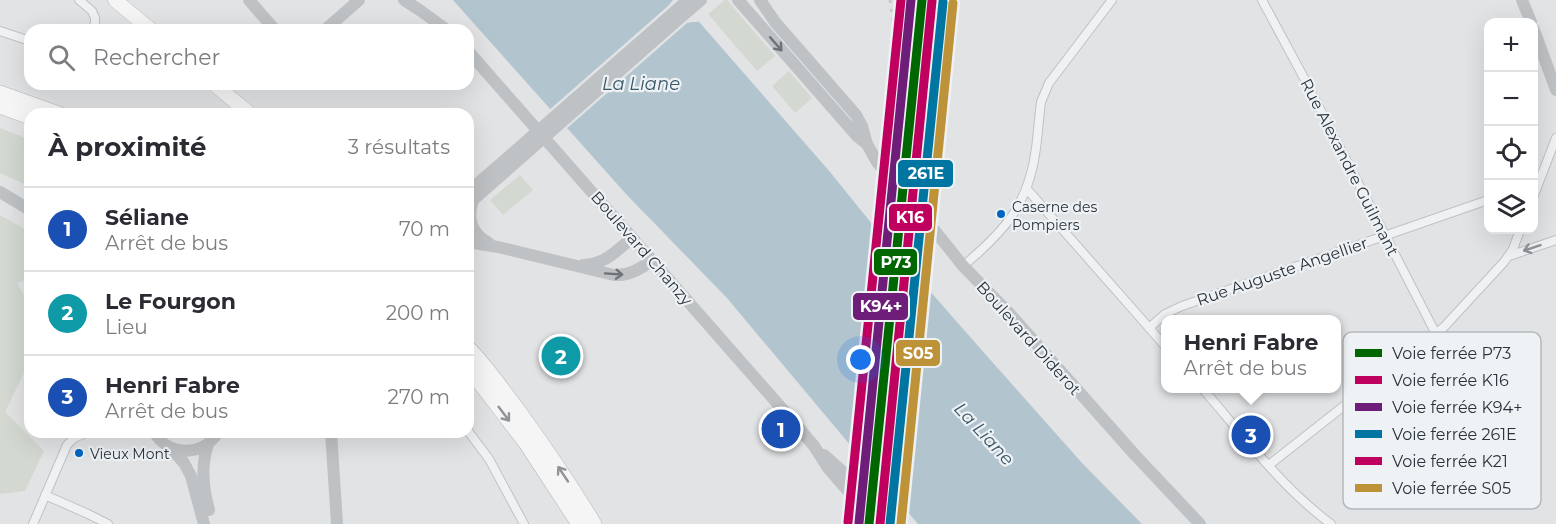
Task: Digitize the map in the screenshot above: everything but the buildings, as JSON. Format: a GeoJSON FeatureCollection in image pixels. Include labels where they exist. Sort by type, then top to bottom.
{"type":"FeatureCollection","features":[{"type":"Feature","properties":{"kind":"highway"},"geometry":{"type":"LineString","coordinates":[[0,93],[42,108]]}},
{"type":"Feature","properties":{"kind":"highway"},"geometry":{"type":"LineString","coordinates":[[0,106],[24,115]]}},
{"type":"Feature","properties":{"kind":"highway"},"geometry":{"type":"LineString","coordinates":[[474,355],[525,420],[594,524]]}},
{"type":"Feature","properties":{"kind":"highway"},"geometry":{"type":"LineString","coordinates":[[474,376],[526,443],[579,524]]}},
{"type":"Feature","properties":{"kind":"main road"},"geometry":{"type":"LineString","coordinates":[[105,0],[133,24]]}},
{"type":"Feature","properties":{"kind":"main road"},"geometry":{"type":"LineString","coordinates":[[116,0],[144,24]]}},
{"type":"Feature","properties":{"kind":"main road"},"geometry":{"type":"LineString","coordinates":[[211,90],[232,108]]}},
{"type":"Feature","properties":{"kind":"main road"},"geometry":{"type":"LineString","coordinates":[[221,90],[243,108]]}},
{"type":"Feature","properties":{"kind":"street"},"geometry":{"type":"LineString","coordinates":[[79,0],[94,14],[95,24]]}},
{"type":"Feature","properties":{"kind":"street"},"geometry":{"type":"LineString","coordinates":[[249,0],[270,24]]}},
{"type":"Feature","properties":{"kind":"street"},"geometry":{"type":"LineString","coordinates":[[332,24],[359,0]]}},
{"type":"Feature","properties":{"kind":"street"},"geometry":{"type":"LineString","coordinates":[[404,0],[439,24]]}},
{"type":"Feature","properties":{"kind":"street"},"geometry":{"type":"LineString","coordinates":[[474,195],[688,0]]}},
{"type":"Feature","properties":{"kind":"street"},"geometry":{"type":"LineString","coordinates":[[474,196],[701,0]]}},
{"type":"Feature","properties":{"kind":"street","name":"Boulevard Diderot"},"geometry":{"type":"LineString","coordinates":[[738,0],[857,136],[867,144]]}},
{"type":"Feature","properties":{"kind":"street"},"geometry":{"type":"LineString","coordinates":[[963,266],[1009,222],[1020,203],[1034,164],[1044,93],[1049,83],[1112,0]]}},
{"type":"Feature","properties":{"kind":"street","name":"Rue Alexandre Guilmant"},"geometry":{"type":"LineString","coordinates":[[1262,0],[1436,332]]}},
{"type":"Feature","properties":{"kind":"street"},"geometry":{"type":"LineString","coordinates":[[1522,0],[1529,18]]}},
{"type":"Feature","properties":{"kind":"street","name":"Boulevard Diderot"},"geometry":{"type":"LineString","coordinates":[[762,2],[775,22],[856,115],[867,144],[879,165],[963,266],[1009,313],[1135,455],[1200,524]]}},
{"type":"Feature","properties":{"kind":"street"},"geometry":{"type":"LineString","coordinates":[[0,31],[24,38]]}},
{"type":"Feature","properties":{"kind":"street"},"geometry":{"type":"LineString","coordinates":[[1538,43],[1556,90]]}},
{"type":"Feature","properties":{"kind":"street","name":"Boulevard Chanzy"},"geometry":{"type":"LineString","coordinates":[[474,58],[814,446]]}},
{"type":"Feature","properties":{"kind":"street"},"geometry":{"type":"LineString","coordinates":[[1537,180],[1556,138]]}},
{"type":"Feature","properties":{"kind":"street"},"geometry":{"type":"LineString","coordinates":[[1026,188],[1161,341]]}},
{"type":"Feature","properties":{"kind":"street"},"geometry":{"type":"LineString","coordinates":[[0,192],[24,206]]}},
{"type":"Feature","properties":{"kind":"street","name":"Rue Auguste Angellier"},"geometry":{"type":"LineString","coordinates":[[1164,315],[1182,306],[1484,201]]}},
{"type":"Feature","properties":{"kind":"street"},"geometry":{"type":"LineString","coordinates":[[474,230],[482,239],[498,247]]}},
{"type":"Feature","properties":{"kind":"street"},"geometry":{"type":"LineString","coordinates":[[1439,332],[1509,256],[1519,234]]}},
{"type":"Feature","properties":{"kind":"street"},"geometry":{"type":"LineString","coordinates":[[573,264],[603,261],[632,238]]}},
{"type":"Feature","properties":{"kind":"street"},"geometry":{"type":"LineString","coordinates":[[1509,256],[1556,240]]}},
{"type":"Feature","properties":{"kind":"street"},"geometry":{"type":"LineString","coordinates":[[474,243],[619,275],[635,272],[652,260]]}},
{"type":"Feature","properties":{"kind":"street","name":"Rue Auguste Angellier"},"geometry":{"type":"LineString","coordinates":[[1149,328],[1161,318]]}},
{"type":"Feature","properties":{"kind":"street"},"geometry":{"type":"LineString","coordinates":[[1206,393],[1300,499],[1331,524]]}},
{"type":"Feature","properties":{"kind":"street"},"geometry":{"type":"LineString","coordinates":[[1269,465],[1343,407]]}},
{"type":"Feature","properties":{"kind":"street"},"geometry":{"type":"LineString","coordinates":[[33,524],[69,443],[76,438]]}},
{"type":"Feature","properties":{"kind":"street"},"geometry":{"type":"LineString","coordinates":[[157,438],[172,449],[184,463],[191,476],[204,524]]}},
{"type":"Feature","properties":{"kind":"street"},"geometry":{"type":"LineString","coordinates":[[172,449],[188,452],[208,444],[213,438]]}},
{"type":"Feature","properties":{"kind":"street"},"geometry":{"type":"LineString","coordinates":[[331,438],[337,524]]}},
{"type":"Feature","properties":{"kind":"street"},"geometry":{"type":"LineString","coordinates":[[473,438],[489,459],[524,524]]}},
{"type":"Feature","properties":{"kind":"street"},"geometry":{"type":"LineString","coordinates":[[208,444],[204,485],[213,524]]}},
{"type":"Feature","properties":{"kind":"street"},"geometry":{"type":"LineString","coordinates":[[814,446],[828,468],[877,524]]}},
{"type":"Feature","properties":{"kind":"street"},"geometry":{"type":"LineString","coordinates":[[814,446],[839,467],[889,524]]}},
{"type":"Feature","properties":{"kind":"street"},"geometry":{"type":"LineString","coordinates":[[45,495],[108,524]]}},
{"type":"Feature","properties":{"kind":"shaded area"},"geometry":{"type":"Polygon","coordinates":[[[725,0],[775,56],[757,71],[708,14],[725,0]]]}},
{"type":"Feature","properties":{"kind":"shaded area"},"geometry":{"type":"Polygon","coordinates":[[[789,71],[812,98],[795,113],[772,86],[789,71]]]}},
{"type":"Feature","properties":{"kind":"shaded area"},"geometry":{"type":"Polygon","coordinates":[[[0,128],[24,138],[24,184],[0,173],[0,128]]]}},
{"type":"Feature","properties":{"kind":"shaded area"},"geometry":{"type":"Polygon","coordinates":[[[520,175],[533,190],[503,215],[490,200],[520,175]]]}},
{"type":"Feature","properties":{"kind":"shaded area"},"geometry":{"type":"Polygon","coordinates":[[[0,215],[24,229],[24,280],[17,283],[24,295],[24,372],[5,412],[24,431],[24,438],[31,438],[44,451],[25,491],[0,494],[0,215]]]}},
{"type":"Feature","properties":{"kind":"water","name":"La Liane"},"geometry":{"type":"Polygon","coordinates":[[[453,0],[680,0],[986,355],[1082,463],[1142,524],[918,524],[727,298],[626,194],[453,0]]]}},
{"type":"Feature","properties":{"kind":"pier"},"geometry":{"type":"Polygon","coordinates":[[[673,0],[684,0],[700,20],[687,23],[565,130],[548,111],[673,0]]]}},
{"type":"Feature","properties":{"kind":"pier"},"geometry":{"type":"Polygon","coordinates":[[[887,238],[907,260],[884,489],[864,466],[887,238]]]}},
{"type":"Feature","properties":{"kind":"railway"},"geometry":{"type":"LineString","coordinates":[[890,0],[895,36]]}},
{"type":"Feature","properties":{"kind":"railway"},"geometry":{"type":"LineString","coordinates":[[901,152],[903,0]]}},
{"type":"Feature","properties":{"kind":"railway"},"geometry":{"type":"LineString","coordinates":[[911,169],[934,0]]}},
{"type":"Feature","properties":{"kind":"rail line","name":"K21"},"geometry":{"type":"LineString","coordinates":[[848,522],[901,0]]}},
{"type":"Feature","properties":{"kind":"rail line","name":"K94+"},"geometry":{"type":"LineString","coordinates":[[859,523],[911,0]]}},
{"type":"Feature","properties":{"kind":"rail line","name":"P73"},"geometry":{"type":"LineString","coordinates":[[869,524],[922,0]]}},
{"type":"Feature","properties":{"kind":"rail line","name":"K16"},"geometry":{"type":"LineString","coordinates":[[880,524],[932,1]]}},
{"type":"Feature","properties":{"kind":"rail line","name":"261E"},"geometry":{"type":"LineString","coordinates":[[890,524],[943,2]]}},
{"type":"Feature","properties":{"kind":"rail line","name":"S05"},"geometry":{"type":"LineString","coordinates":[[901,524],[953,3]]}},
{"type":"Feature","properties":{"kind":"place","name":"Caserne des Pompiers"},"geometry":{"type":"Point","coordinates":[1001,214]}},
{"type":"Feature","properties":{"kind":"place","name":"Le Fourgon"},"geometry":{"type":"Point","coordinates":[561,356]}},
{"type":"Feature","properties":{"kind":"place","name":"Séliane"},"geometry":{"type":"Point","coordinates":[781,429]}},
{"type":"Feature","properties":{"kind":"place","name":"Henri Fabre"},"geometry":{"type":"Point","coordinates":[1251,435]}},
{"type":"Feature","properties":{"kind":"place","name":"Vieux Mont"},"geometry":{"type":"Point","coordinates":[79,453]}}]}
